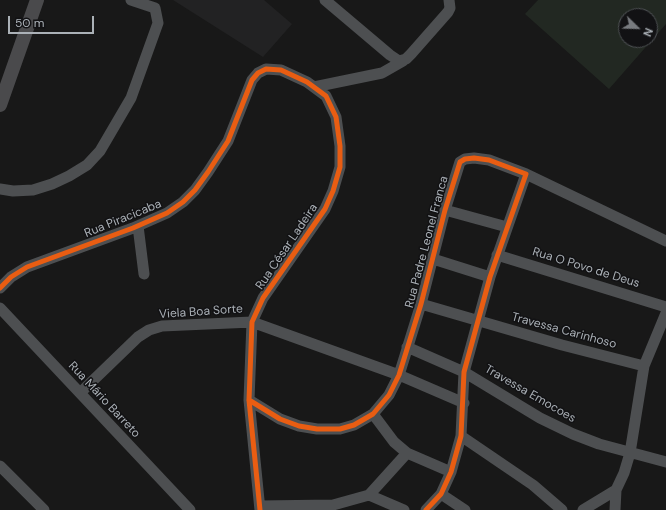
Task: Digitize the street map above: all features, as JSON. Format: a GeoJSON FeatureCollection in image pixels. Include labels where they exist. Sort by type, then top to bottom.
{"type":"FeatureCollection","features":[{"type":"Feature","properties":{"kind":"main road"},"geometry":{"type":"LineString","coordinates":[[1,101],[37,0]]}},
{"type":"Feature","properties":{"kind":"street"},"geometry":{"type":"LineString","coordinates":[[0,189],[14,191],[33,190],[52,184],[87,165],[100,151],[131,98],[158,23],[155,8],[131,0]]}},
{"type":"Feature","properties":{"kind":"street"},"geometry":{"type":"LineString","coordinates":[[325,0],[390,56],[403,61]]}},
{"type":"Feature","properties":{"kind":"street"},"geometry":{"type":"LineString","coordinates":[[314,87],[382,72],[403,61],[448,12],[450,8],[449,0]]}},
{"type":"Feature","properties":{"kind":"street","name":"Rua Piracicaba"},"geometry":{"type":"LineString","coordinates":[[0,288],[11,277],[27,267],[138,226],[167,213],[195,190],[228,141],[252,80],[258,73],[266,69],[281,70]]}},
{"type":"Feature","properties":{"kind":"street","name":"Rua César Ladeira"},"geometry":{"type":"LineString","coordinates":[[260,508],[249,400],[252,322],[267,292],[325,209],[333,191],[340,167],[340,146],[336,117],[326,96],[307,82],[281,70]]}},
{"type":"Feature","properties":{"kind":"street","name":"Rua Padre Leonel Franca"},"geometry":{"type":"LineString","coordinates":[[249,400],[280,419],[299,426],[317,429],[340,429],[354,425],[373,414],[389,395],[399,375],[434,259],[445,210],[460,162],[465,159],[489,160],[526,174],[666,241]]}},
{"type":"Feature","properties":{"kind":"street"},"geometry":{"type":"LineString","coordinates":[[426,510],[441,494],[452,472],[461,436],[464,403],[464,372],[490,277],[526,174]]}},
{"type":"Feature","properties":{"kind":"street"},"geometry":{"type":"LineString","coordinates":[[445,210],[507,227]]}},
{"type":"Feature","properties":{"kind":"street"},"geometry":{"type":"LineString","coordinates":[[138,226],[144,274]]}},
{"type":"Feature","properties":{"kind":"street","name":"Rua O Povo de Deus"},"geometry":{"type":"LineString","coordinates":[[498,255],[666,307]]}},
{"type":"Feature","properties":{"kind":"street"},"geometry":{"type":"LineString","coordinates":[[434,259],[490,277]]}},
{"type":"Feature","properties":{"kind":"street","name":"Travessa Carinhoso"},"geometry":{"type":"LineString","coordinates":[[421,304],[644,366]]}},
{"type":"Feature","properties":{"kind":"street","name":"Rua Mário Barreto"},"geometry":{"type":"LineString","coordinates":[[0,308],[190,510]]}},
{"type":"Feature","properties":{"kind":"street"},"geometry":{"type":"LineString","coordinates":[[615,510],[616,490],[624,473],[630,453],[644,366],[666,313]]}},
{"type":"Feature","properties":{"kind":"street"},"geometry":{"type":"LineString","coordinates":[[252,322],[399,375],[464,403]]}},
{"type":"Feature","properties":{"kind":"street","name":"Viela Boa Sorte"},"geometry":{"type":"LineString","coordinates":[[80,394],[138,337],[149,330],[162,326],[252,322]]}},
{"type":"Feature","properties":{"kind":"street","name":"Travessa Emocoes"},"geometry":{"type":"LineString","coordinates":[[407,347],[464,372],[540,418],[599,444],[666,462]]}},
{"type":"Feature","properties":{"kind":"street"},"geometry":{"type":"LineString","coordinates":[[373,414],[394,442],[407,453],[452,472]]}},
{"type":"Feature","properties":{"kind":"street"},"geometry":{"type":"LineString","coordinates":[[461,436],[533,485],[562,510]]}},
{"type":"Feature","properties":{"kind":"street"},"geometry":{"type":"LineString","coordinates":[[260,508],[333,508],[369,496],[407,453]]}},
{"type":"Feature","properties":{"kind":"street"},"geometry":{"type":"LineString","coordinates":[[0,466],[44,510]]}},
{"type":"Feature","properties":{"kind":"street"},"geometry":{"type":"LineString","coordinates":[[583,510],[616,490]]}},
{"type":"Feature","properties":{"kind":"street"},"geometry":{"type":"LineString","coordinates":[[441,494],[465,510]]}},
{"type":"Feature","properties":{"kind":"street"},"geometry":{"type":"LineString","coordinates":[[369,496],[404,510]]}},
{"type":"Feature","properties":{"kind":"shaded area"},"geometry":{"type":"Polygon","coordinates":[[[173,0],[264,0],[292,24],[263,57],[173,0]]]}},
{"type":"Feature","properties":{"kind":"shaded area"},"geometry":{"type":"Polygon","coordinates":[[[538,0],[666,0],[666,24],[658,33],[658,8],[618,8],[618,48],[645,48],[609,89],[525,14],[538,0]]]}},
{"type":"Feature","properties":{"kind":"cycle path"},"geometry":{"type":"LineString","coordinates":[[0,288],[11,277],[27,267],[133,228],[167,213],[183,202],[195,190],[228,141],[252,80],[258,73],[266,69],[281,70],[307,82],[326,96],[336,117],[340,146],[340,167],[333,191],[325,209],[263,298],[252,322],[249,400],[260,510]]}},
{"type":"Feature","properties":{"kind":"cycle path"},"geometry":{"type":"LineString","coordinates":[[249,400],[280,419],[299,426],[317,429],[340,429],[354,425],[373,414],[389,395],[399,375],[421,304],[445,210],[460,162],[465,159],[474,158],[489,160],[526,174],[490,277],[464,372],[461,436],[451,472],[441,494],[426,510]]}}]}
